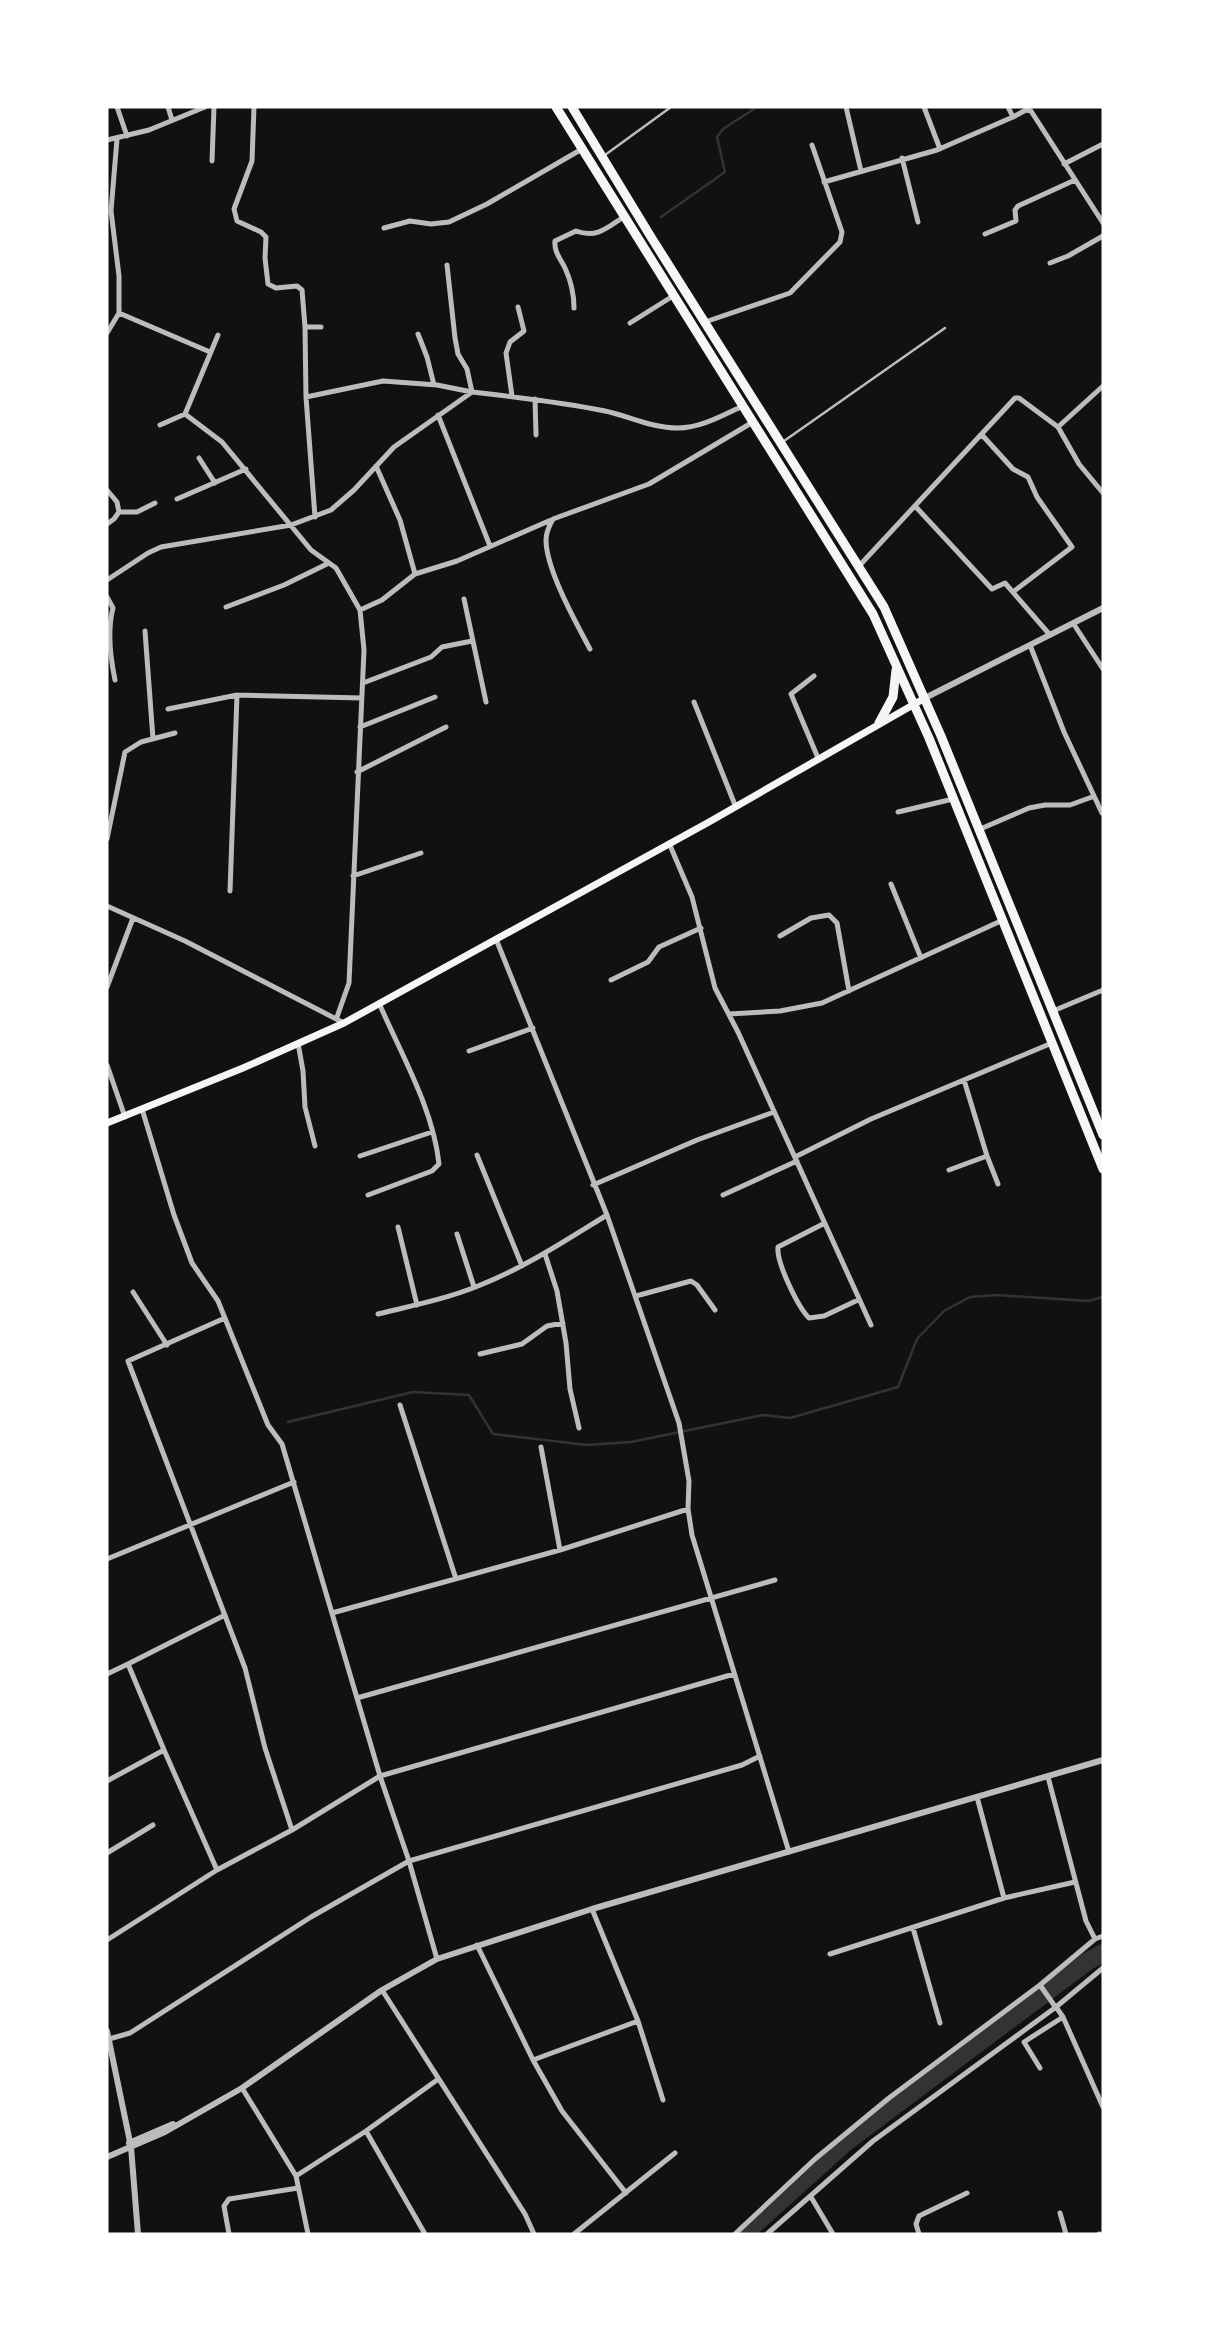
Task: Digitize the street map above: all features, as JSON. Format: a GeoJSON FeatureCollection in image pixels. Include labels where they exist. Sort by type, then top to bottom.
{"type":"FeatureCollection","features":[{"type":"Feature","properties":{"kind":"highway"},"geometry":{"type":"LineString","coordinates":[[557,107],[873,614],[914,704],[1103,1169]]}},
{"type":"Feature","properties":{"kind":"highway"},"geometry":{"type":"LineString","coordinates":[[572,107],[884,607],[925,698],[1103,1133]]}},
{"type":"Feature","properties":{"kind":"highway"},"geometry":{"type":"LineString","coordinates":[[873,614],[884,607]]}},
{"type":"Feature","properties":{"kind":"highway"},"geometry":{"type":"LineString","coordinates":[[879,723],[893,697],[896,664]]}},
{"type":"Feature","properties":{"kind":"main road"},"geometry":{"type":"LineString","coordinates":[[107,1123],[298,1043],[379,1003],[925,698]]}},
{"type":"Feature","properties":{"kind":"street"},"geometry":{"type":"LineString","coordinates":[[117,107],[127,136]]}},
{"type":"Feature","properties":{"kind":"street"},"geometry":{"type":"LineString","coordinates":[[168,107],[172,120]]}},
{"type":"Feature","properties":{"kind":"street"},"geometry":{"type":"LineString","coordinates":[[107,139],[127,136],[205,107]]}},
{"type":"Feature","properties":{"kind":"street"},"geometry":{"type":"LineString","coordinates":[[212,161],[214,107]]}},
{"type":"Feature","properties":{"kind":"street"},"geometry":{"type":"LineString","coordinates":[[254,107],[252,161],[234,214],[237,221],[266,237],[268,284],[276,288],[297,286],[302,290],[306,397],[315,517]]}},
{"type":"Feature","properties":{"kind":"street"},"geometry":{"type":"LineString","coordinates":[[846,107],[861,171]]}},
{"type":"Feature","properties":{"kind":"street"},"geometry":{"type":"LineString","coordinates":[[924,107],[940,149]]}},
{"type":"Feature","properties":{"kind":"street"},"geometry":{"type":"LineString","coordinates":[[1008,107],[1013,117]]}},
{"type":"Feature","properties":{"kind":"street"},"geometry":{"type":"LineString","coordinates":[[824,182],[940,149],[1032,108],[1064,164],[1103,223]]}},
{"type":"Feature","properties":{"kind":"street"},"geometry":{"type":"LineString","coordinates":[[107,333],[119,313],[119,276],[111,211],[117,139]]}},
{"type":"Feature","properties":{"kind":"street"},"geometry":{"type":"LineString","coordinates":[[705,322],[790,293],[840,242],[842,232],[812,145]]}},
{"type":"Feature","properties":{"kind":"street"},"geometry":{"type":"LineString","coordinates":[[1064,164],[1103,145]]}},
{"type":"Feature","properties":{"kind":"street"},"geometry":{"type":"LineString","coordinates":[[384,228],[410,221],[431,224],[449,222],[487,204],[582,149]]}},
{"type":"Feature","properties":{"kind":"street"},"geometry":{"type":"LineString","coordinates":[[902,158],[918,222]]}},
{"type":"Feature","properties":{"kind":"street"},"geometry":{"type":"LineString","coordinates":[[985,234],[1016,221],[1014,209],[1017,206],[1075,180]]}},
{"type":"Feature","properties":{"kind":"street"},"geometry":{"type":"LineString","coordinates":[[574,308],[575,296],[566,270],[554,249],[555,241],[576,231],[587,235],[597,233],[625,216]]}},
{"type":"Feature","properties":{"kind":"street"},"geometry":{"type":"LineString","coordinates":[[1050,263],[1103,236]]}},
{"type":"Feature","properties":{"kind":"street"},"geometry":{"type":"LineString","coordinates":[[447,265],[458,354],[467,369],[472,392]]}},
{"type":"Feature","properties":{"kind":"street"},"geometry":{"type":"LineString","coordinates":[[630,323],[673,296]]}},
{"type":"Feature","properties":{"kind":"street"},"geometry":{"type":"LineString","coordinates":[[512,396],[506,353],[510,342],[524,331],[518,307]]}},
{"type":"Feature","properties":{"kind":"street"},"geometry":{"type":"LineString","coordinates":[[119,313],[210,352]]}},
{"type":"Feature","properties":{"kind":"street"},"geometry":{"type":"LineString","coordinates":[[305,327],[321,327]]}},
{"type":"Feature","properties":{"kind":"street"},"geometry":{"type":"LineString","coordinates":[[418,334],[434,385]]}},
{"type":"Feature","properties":{"kind":"street"},"geometry":{"type":"LineString","coordinates":[[160,425],[185,414],[218,335]]}},
{"type":"Feature","properties":{"kind":"street"},"geometry":{"type":"LineString","coordinates":[[306,397],[383,381],[434,385],[600,410],[659,426],[678,428],[700,424],[743,406]]}},
{"type":"Feature","properties":{"kind":"street"},"geometry":{"type":"LineString","coordinates":[[1058,427],[1103,386]]}},
{"type":"Feature","properties":{"kind":"street"},"geometry":{"type":"LineString","coordinates":[[107,580],[161,547],[291,525],[315,517],[343,502],[394,447],[472,392]]}},
{"type":"Feature","properties":{"kind":"street"},"geometry":{"type":"LineString","coordinates":[[860,565],[1015,398],[1019,398],[1058,427],[1079,464],[1103,493]]}},
{"type":"Feature","properties":{"kind":"street"},"geometry":{"type":"LineString","coordinates":[[535,399],[536,435]]}},
{"type":"Feature","properties":{"kind":"street"},"geometry":{"type":"LineString","coordinates":[[107,906],[185,941],[340,1020],[349,982],[363,683],[364,633],[359,610],[336,568],[311,550],[222,442],[185,414]]}},
{"type":"Feature","properties":{"kind":"street"},"geometry":{"type":"LineString","coordinates":[[438,415],[490,546]]}},
{"type":"Feature","properties":{"kind":"street"},"geometry":{"type":"LineString","coordinates":[[359,610],[382,600],[415,574],[457,561],[553,519],[649,484],[754,422]]}},
{"type":"Feature","properties":{"kind":"street"},"geometry":{"type":"LineString","coordinates":[[982,435],[1013,470],[1028,477],[1037,497],[1072,547],[1013,592]]}},
{"type":"Feature","properties":{"kind":"street"},"geometry":{"type":"LineString","coordinates":[[199,458],[215,483]]}},
{"type":"Feature","properties":{"kind":"street"},"geometry":{"type":"LineString","coordinates":[[376,466],[400,520],[415,574]]}},
{"type":"Feature","properties":{"kind":"street"},"geometry":{"type":"LineString","coordinates":[[177,499],[246,469]]}},
{"type":"Feature","properties":{"kind":"street"},"geometry":{"type":"LineString","coordinates":[[107,490],[117,502],[119,512],[107,524]]}},
{"type":"Feature","properties":{"kind":"street"},"geometry":{"type":"LineString","coordinates":[[119,512],[137,512],[155,503]]}},
{"type":"Feature","properties":{"kind":"street"},"geometry":{"type":"LineString","coordinates":[[915,506],[992,589],[1005,583],[1050,635]]}},
{"type":"Feature","properties":{"kind":"street"},"geometry":{"type":"LineString","coordinates":[[553,519],[546,535],[549,559],[574,619],[590,649]]}},
{"type":"Feature","properties":{"kind":"street"},"geometry":{"type":"LineString","coordinates":[[226,607],[284,585],[329,562]]}},
{"type":"Feature","properties":{"kind":"street"},"geometry":{"type":"LineString","coordinates":[[107,597],[113,608],[109,623],[115,680]]}},
{"type":"Feature","properties":{"kind":"street"},"geometry":{"type":"LineString","coordinates":[[464,599],[486,702]]}},
{"type":"Feature","properties":{"kind":"street"},"geometry":{"type":"LineString","coordinates":[[925,698],[1103,608]]}},
{"type":"Feature","properties":{"kind":"street"},"geometry":{"type":"LineString","coordinates":[[1073,623],[1103,669]]}},
{"type":"Feature","properties":{"kind":"street"},"geometry":{"type":"LineString","coordinates":[[145,631],[153,739]]}},
{"type":"Feature","properties":{"kind":"street"},"geometry":{"type":"LineString","coordinates":[[363,683],[431,657],[442,647],[472,641]]}},
{"type":"Feature","properties":{"kind":"street"},"geometry":{"type":"LineString","coordinates":[[1030,645],[1063,732],[1102,813]]}},
{"type":"Feature","properties":{"kind":"street"},"geometry":{"type":"LineString","coordinates":[[814,676],[791,694],[818,758]]}},
{"type":"Feature","properties":{"kind":"street"},"geometry":{"type":"LineString","coordinates":[[169,709],[237,695],[362,698]]}},
{"type":"Feature","properties":{"kind":"street"},"geometry":{"type":"LineString","coordinates":[[230,891],[237,695]]}},
{"type":"Feature","properties":{"kind":"street"},"geometry":{"type":"LineString","coordinates":[[360,727],[435,697]]}},
{"type":"Feature","properties":{"kind":"street"},"geometry":{"type":"LineString","coordinates":[[694,702],[736,805]]}},
{"type":"Feature","properties":{"kind":"street"},"geometry":{"type":"LineString","coordinates":[[358,772],[446,727]]}},
{"type":"Feature","properties":{"kind":"street"},"geometry":{"type":"LineString","coordinates":[[107,839],[125,752],[141,742],[175,733]]}},
{"type":"Feature","properties":{"kind":"street"},"geometry":{"type":"LineString","coordinates":[[107,794],[115,796]]}},
{"type":"Feature","properties":{"kind":"street"},"geometry":{"type":"LineString","coordinates":[[978,830],[1029,808],[1070,805],[1092,797]]}},
{"type":"Feature","properties":{"kind":"street"},"geometry":{"type":"LineString","coordinates":[[898,812],[953,799]]}},
{"type":"Feature","properties":{"kind":"street"},"geometry":{"type":"LineString","coordinates":[[668,843],[692,897],[711,977],[871,1325]]}},
{"type":"Feature","properties":{"kind":"street"},"geometry":{"type":"LineString","coordinates":[[353,876],[421,853]]}},
{"type":"Feature","properties":{"kind":"street"},"geometry":{"type":"LineString","coordinates":[[891,884],[921,958]]}},
{"type":"Feature","properties":{"kind":"street"},"geometry":{"type":"LineString","coordinates":[[779,936],[811,918],[829,915],[834,917],[849,990]]}},
{"type":"Feature","properties":{"kind":"street"},"geometry":{"type":"LineString","coordinates":[[107,988],[133,918]]}},
{"type":"Feature","properties":{"kind":"street"},"geometry":{"type":"LineString","coordinates":[[729,1014],[813,1006],[1003,920]]}},
{"type":"Feature","properties":{"kind":"street"},"geometry":{"type":"LineString","coordinates":[[611,979],[648,962],[659,947],[701,928]]}},
{"type":"Feature","properties":{"kind":"street"},"geometry":{"type":"LineString","coordinates":[[496,939],[607,1215],[679,1423],[689,1481],[688,1509],[692,1535],[789,1852]]}},
{"type":"Feature","properties":{"kind":"street"},"geometry":{"type":"LineString","coordinates":[[1053,1011],[1103,990]]}},
{"type":"Feature","properties":{"kind":"street"},"geometry":{"type":"LineString","coordinates":[[368,1195],[436,1169],[439,1161],[419,1093],[379,1003]]}},
{"type":"Feature","properties":{"kind":"street"},"geometry":{"type":"LineString","coordinates":[[470,1051],[533,1028]]}},
{"type":"Feature","properties":{"kind":"street"},"geometry":{"type":"LineString","coordinates":[[298,1043],[305,1107],[315,1146]]}},
{"type":"Feature","properties":{"kind":"street"},"geometry":{"type":"LineString","coordinates":[[723,1195],[872,1119],[1052,1043]]}},
{"type":"Feature","properties":{"kind":"street"},"geometry":{"type":"LineString","coordinates":[[107,1065],[125,1117]]}},
{"type":"Feature","properties":{"kind":"street"},"geometry":{"type":"LineString","coordinates":[[964,1080],[998,1184]]}},
{"type":"Feature","properties":{"kind":"street"},"geometry":{"type":"LineString","coordinates":[[142,1110],[174,1215],[192,1263],[213,1292],[268,1425],[282,1444],[437,1959]]}},
{"type":"Feature","properties":{"kind":"street"},"geometry":{"type":"LineString","coordinates":[[593,1185],[697,1140],[774,1112]]}},
{"type":"Feature","properties":{"kind":"street"},"geometry":{"type":"LineString","coordinates":[[360,1156],[432,1132]]}},
{"type":"Feature","properties":{"kind":"street"},"geometry":{"type":"LineString","coordinates":[[477,1155],[522,1266]]}},
{"type":"Feature","properties":{"kind":"street"},"geometry":{"type":"LineString","coordinates":[[949,1170],[987,1156]]}},
{"type":"Feature","properties":{"kind":"street"},"geometry":{"type":"LineString","coordinates":[[378,1314],[474,1287],[545,1254],[607,1215]]}},
{"type":"Feature","properties":{"kind":"street"},"geometry":{"type":"LineString","coordinates":[[823,1224],[778,1247],[779,1260],[800,1306],[809,1318],[824,1316],[858,1300]]}},
{"type":"Feature","properties":{"kind":"street"},"geometry":{"type":"LineString","coordinates":[[398,1227],[417,1305]]}},
{"type":"Feature","properties":{"kind":"street"},"geometry":{"type":"LineString","coordinates":[[457,1234],[474,1287]]}},
{"type":"Feature","properties":{"kind":"street"},"geometry":{"type":"LineString","coordinates":[[545,1254],[557,1291],[568,1380],[579,1428]]}},
{"type":"Feature","properties":{"kind":"street"},"geometry":{"type":"LineString","coordinates":[[636,1296],[691,1281],[715,1310]]}},
{"type":"Feature","properties":{"kind":"street"},"geometry":{"type":"LineString","coordinates":[[133,1292],[167,1345]]}},
{"type":"Feature","properties":{"kind":"street"},"geometry":{"type":"LineString","coordinates":[[225,1318],[128,1361],[246,1668],[265,1748],[292,1830]]}},
{"type":"Feature","properties":{"kind":"street"},"geometry":{"type":"LineString","coordinates":[[480,1354],[522,1344],[547,1326],[563,1323]]}},
{"type":"Feature","properties":{"kind":"street"},"geometry":{"type":"LineString","coordinates":[[400,1405],[456,1579]]}},
{"type":"Feature","properties":{"kind":"street"},"geometry":{"type":"LineString","coordinates":[[541,1447],[560,1550]]}},
{"type":"Feature","properties":{"kind":"street"},"geometry":{"type":"LineString","coordinates":[[107,1559],[294,1482]]}},
{"type":"Feature","properties":{"kind":"street"},"geometry":{"type":"LineString","coordinates":[[332,1613],[560,1550],[688,1509]]}},
{"type":"Feature","properties":{"kind":"street"},"geometry":{"type":"LineString","coordinates":[[357,1698],[710,1596],[775,1580]]}},
{"type":"Feature","properties":{"kind":"street"},"geometry":{"type":"LineString","coordinates":[[107,1674],[225,1615]]}},
{"type":"Feature","properties":{"kind":"street"},"geometry":{"type":"LineString","coordinates":[[128,1664],[217,1870]]}},
{"type":"Feature","properties":{"kind":"street"},"geometry":{"type":"LineString","coordinates":[[107,1940],[217,1870],[292,1830],[380,1776],[734,1674]]}},
{"type":"Feature","properties":{"kind":"street"},"geometry":{"type":"LineString","coordinates":[[107,1781],[164,1750]]}},
{"type":"Feature","properties":{"kind":"street"},"geometry":{"type":"LineString","coordinates":[[138,2234],[130,2145],[108,2035],[130,2033],[312,1917],[408,1861],[742,1765],[760,1756]]}},
{"type":"Feature","properties":{"kind":"street"},"geometry":{"type":"LineString","coordinates":[[107,2157],[163,2127],[182,2122],[242,2088],[382,1990],[437,1959],[592,1909],[1103,1760]]}},
{"type":"Feature","properties":{"kind":"street"},"geometry":{"type":"LineString","coordinates":[[1048,1777],[1086,1921],[1095,1939]]}},
{"type":"Feature","properties":{"kind":"street"},"geometry":{"type":"LineString","coordinates":[[976,1797],[1004,1898]]}},
{"type":"Feature","properties":{"kind":"street"},"geometry":{"type":"LineString","coordinates":[[107,1853],[153,1825]]}},
{"type":"Feature","properties":{"kind":"street"},"geometry":{"type":"LineString","coordinates":[[831,1954],[1004,1898],[1075,1882]]}},
{"type":"Feature","properties":{"kind":"street"},"geometry":{"type":"LineString","coordinates":[[592,1909],[638,2021],[663,2100]]}},
{"type":"Feature","properties":{"kind":"street"},"geometry":{"type":"LineString","coordinates":[[913,1928],[940,2023]]}},
{"type":"Feature","properties":{"kind":"street"},"geometry":{"type":"LineString","coordinates":[[735,2234],[815,2159],[889,2098],[1041,1987],[1095,1939],[1103,1936]]}},
{"type":"Feature","properties":{"kind":"street"},"geometry":{"type":"LineString","coordinates":[[477,1945],[533,2060],[562,2111],[625,2193]]}},
{"type":"Feature","properties":{"kind":"street"},"geometry":{"type":"LineString","coordinates":[[767,2234],[882,2134],[1103,1968]]}},
{"type":"Feature","properties":{"kind":"street"},"geometry":{"type":"LineString","coordinates":[[1041,1987],[1063,2017],[1103,2107]]}},
{"type":"Feature","properties":{"kind":"street"},"geometry":{"type":"LineString","coordinates":[[382,1990],[525,2214],[534,2234]]}},
{"type":"Feature","properties":{"kind":"street"},"geometry":{"type":"LineString","coordinates":[[1040,2068],[1024,2042],[1063,2017]]}},
{"type":"Feature","properties":{"kind":"street"},"geometry":{"type":"LineString","coordinates":[[533,2060],[638,2021]]}},
{"type":"Feature","properties":{"kind":"street"},"geometry":{"type":"LineString","coordinates":[[296,2176],[366,2132],[438,2080]]}},
{"type":"Feature","properties":{"kind":"street"},"geometry":{"type":"LineString","coordinates":[[242,2088],[296,2176],[308,2234]]}},
{"type":"Feature","properties":{"kind":"street"},"geometry":{"type":"LineString","coordinates":[[366,2132],[425,2234]]}},
{"type":"Feature","properties":{"kind":"street"},"geometry":{"type":"LineString","coordinates":[[574,2234],[675,2153]]}},
{"type":"Feature","properties":{"kind":"street"},"geometry":{"type":"LineString","coordinates":[[229,2234],[224,2206],[229,2199],[298,2188]]}},
{"type":"Feature","properties":{"kind":"street"},"geometry":{"type":"LineString","coordinates":[[919,2234],[916,2224],[919,2216],[967,2193]]}},
{"type":"Feature","properties":{"kind":"street"},"geometry":{"type":"LineString","coordinates":[[811,2197],[834,2234]]}},
{"type":"Feature","properties":{"kind":"street"},"geometry":{"type":"LineString","coordinates":[[1060,2213],[1066,2234]]}},
{"type":"Feature","properties":{"kind":"lane"},"geometry":{"type":"LineString","coordinates":[[602,157],[671,107]]}},
{"type":"Feature","properties":{"kind":"lane"},"geometry":{"type":"LineString","coordinates":[[781,443],[945,328]]}},
{"type":"Feature","properties":{"kind":"waterway"},"geometry":{"type":"LineString","coordinates":[[661,217],[725,172],[717,137],[723,129],[757,107]]}},
{"type":"Feature","properties":{"kind":"waterway"},"geometry":{"type":"LineString","coordinates":[[288,1422],[413,1392],[469,1395],[493,1434],[587,1445],[631,1442],[763,1415],[790,1418],[898,1387],[917,1339],[944,1311],[970,1297],[997,1295],[1088,1301],[1103,1297]]}},
{"type":"Feature","properties":{"kind":"waterway"},"geometry":{"type":"LineString","coordinates":[[744,2234],[845,2143],[1088,1961],[1103,1953]]}}]}
